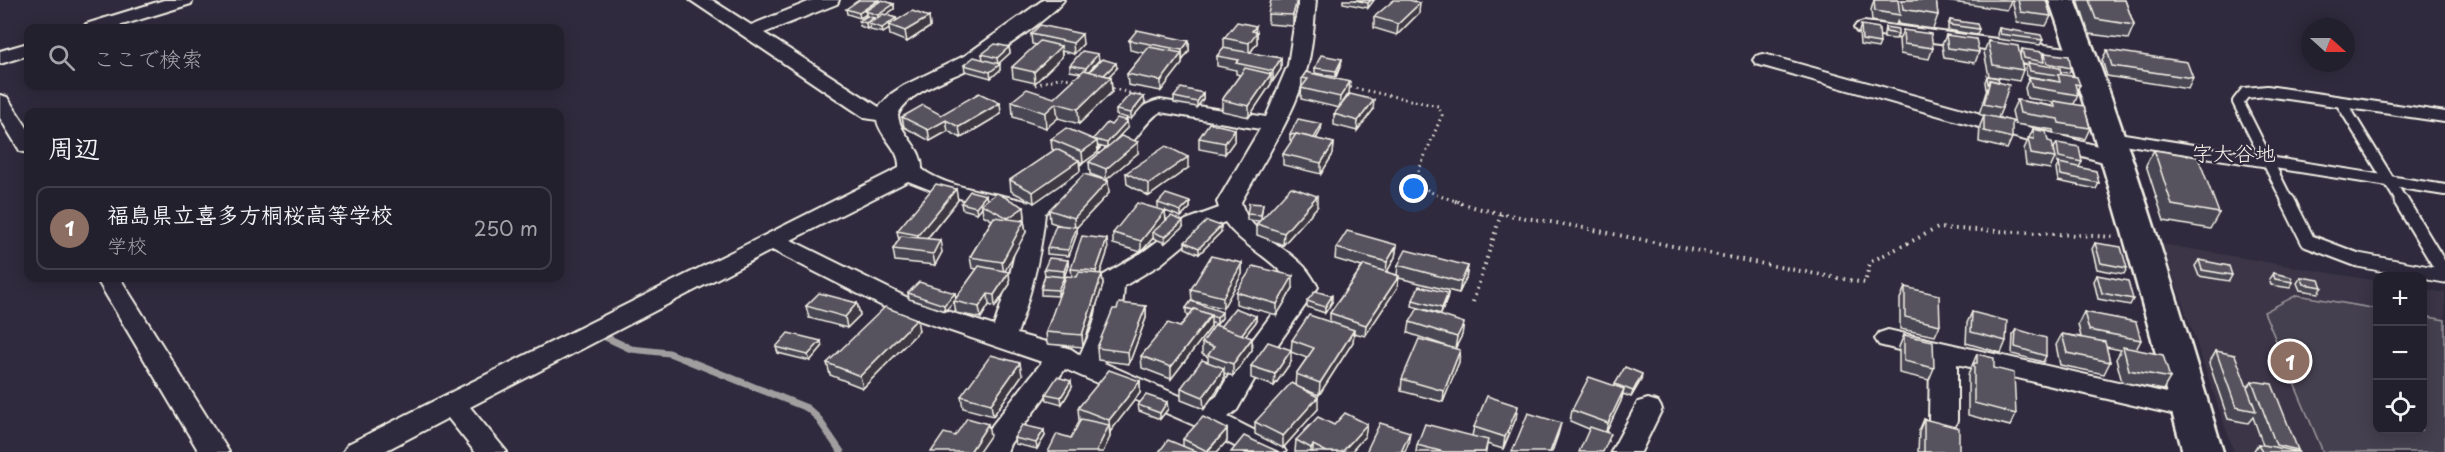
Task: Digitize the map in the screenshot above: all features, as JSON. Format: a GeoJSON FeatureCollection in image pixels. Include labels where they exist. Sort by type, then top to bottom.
{"type":"FeatureCollection","features":[{"type":"Feature","properties":{"kind":"street"},"geometry":{"type":"LineString","coordinates":[[106,24],[184,0]]}},
{"type":"Feature","properties":{"kind":"street"},"geometry":{"type":"LineString","coordinates":[[699,0],[873,113],[887,116]]}},
{"type":"Feature","properties":{"kind":"street"},"geometry":{"type":"LineString","coordinates":[[750,32],[830,0]]}},
{"type":"Feature","properties":{"kind":"street"},"geometry":{"type":"LineString","coordinates":[[1033,210],[1001,200],[941,188],[914,176],[910,171],[912,159],[907,149],[897,141],[887,116],[889,108],[901,97],[970,60],[1055,0]]}},
{"type":"Feature","properties":{"kind":"street"},"geometry":{"type":"LineString","coordinates":[[1206,419],[1227,403],[1247,368],[1305,287],[1292,268],[1262,246],[1229,212],[1229,202],[1281,108],[1297,66],[1307,0]]}},
{"type":"Feature","properties":{"kind":"street"},"geometry":{"type":"LineString","coordinates":[[2062,0],[2083,56],[2141,239],[2203,452]]}},
{"type":"Feature","properties":{"kind":"street"},"geometry":{"type":"LineString","coordinates":[[1864,28],[2083,56]]}},
{"type":"Feature","properties":{"kind":"street"},"geometry":{"type":"LineString","coordinates":[[0,58],[24,50]]}},
{"type":"Feature","properties":{"kind":"street"},"geometry":{"type":"LineString","coordinates":[[1763,60],[2112,147]]}},
{"type":"Feature","properties":{"kind":"street"},"geometry":{"type":"LineString","coordinates":[[0,101],[24,140]]}},
{"type":"Feature","properties":{"kind":"street"},"geometry":{"type":"LineString","coordinates":[[1033,210],[1084,175],[1126,136],[1149,109],[1156,106],[1272,124]]}},
{"type":"Feature","properties":{"kind":"street"},"geometry":{"type":"LineString","coordinates":[[358,452],[910,171]]}},
{"type":"Feature","properties":{"kind":"street"},"geometry":{"type":"LineString","coordinates":[[1004,337],[1018,295],[1030,243],[1033,210]]}},
{"type":"Feature","properties":{"kind":"street"},"geometry":{"type":"LineString","coordinates":[[1088,367],[1103,335],[1110,310],[1111,282],[1152,258],[1194,225],[1229,212]]}},
{"type":"Feature","properties":{"kind":"street"},"geometry":{"type":"LineString","coordinates":[[772,240],[901,304],[950,322],[1061,356],[1206,419],[1271,452]]}},
{"type":"Feature","properties":{"kind":"street"},"geometry":{"type":"LineString","coordinates":[[110,282],[214,452]]}},
{"type":"Feature","properties":{"kind":"street"},"geometry":{"type":"LineString","coordinates":[[1888,339],[2189,408]]}},
{"type":"Feature","properties":{"kind":"street"},"geometry":{"type":"LineString","coordinates":[[1943,351],[1943,421]]}},
{"type":"Feature","properties":{"kind":"street"},"geometry":{"type":"LineString","coordinates":[[992,452],[997,440],[1061,356]]}},
{"type":"Feature","properties":{"kind":"street"},"geometry":{"type":"LineString","coordinates":[[452,404],[492,452]]}},
{"type":"Feature","properties":{"kind":"street"},"geometry":{"type":"LineString","coordinates":[[1626,452],[1648,409]]}},
{"type":"Feature","properties":{"kind":"lane"},"geometry":{"type":"LineString","coordinates":[[2444,118],[2267,91],[2245,93],[2238,102],[2308,241],[2329,252],[2357,261],[2445,275]]}},
{"type":"Feature","properties":{"kind":"lane"},"geometry":{"type":"LineString","coordinates":[[2341,102],[2445,275]]}},
{"type":"Feature","properties":{"kind":"lane"},"geometry":{"type":"LineString","coordinates":[[2112,147],[2270,163],[2445,190]]}},
{"type":"Feature","properties":{"kind":"path"},"geometry":{"type":"LineString","coordinates":[[1035,85],[1058,78],[1080,80]]}},
{"type":"Feature","properties":{"kind":"path"},"geometry":{"type":"LineString","coordinates":[[1337,84],[1438,106],[1442,115],[1418,172],[1418,181],[1424,189],[1452,201],[1501,214],[1574,226],[1768,266],[1865,283],[1870,262],[1938,228],[2141,239]]}},
{"type":"Feature","properties":{"kind":"path"},"geometry":{"type":"LineString","coordinates":[[1100,85],[1140,96],[1156,106]]}},
{"type":"Feature","properties":{"kind":"path"},"geometry":{"type":"LineString","coordinates":[[1473,302],[1501,214]]}},
{"type":"Feature","properties":{"kind":"shaded area"},"geometry":{"type":"Polygon","coordinates":[[[2162,244],[2373,280],[2373,434],[2427,434],[2427,290],[2445,293],[2445,452],[2234,452],[2162,244]]]}},
{"type":"Feature","properties":{"kind":"shaded area"},"geometry":{"type":"Polygon","coordinates":[[[2297,295],[2373,308],[2373,434],[2427,434],[2427,317],[2445,320],[2445,452],[2323,452],[2264,312],[2297,295]]]}},
{"type":"Feature","properties":{"kind":"building"},"geometry":{"type":"Polygon","coordinates":[[[859,0],[878,0],[859,13],[846,9],[859,0]]]}},
{"type":"Feature","properties":{"kind":"building"},"geometry":{"type":"Polygon","coordinates":[[[882,0],[894,4],[878,15],[865,11],[882,0]]]}},
{"type":"Feature","properties":{"kind":"building"},"geometry":{"type":"Polygon","coordinates":[[[1271,0],[1297,0],[1293,15],[1268,14],[1271,0]]]}},
{"type":"Feature","properties":{"kind":"building"},"geometry":{"type":"Polygon","coordinates":[[[1355,0],[1371,0],[1368,3],[1355,0]]]}},
{"type":"Feature","properties":{"kind":"building"},"geometry":{"type":"Polygon","coordinates":[[[1394,0],[1420,3],[1398,24],[1374,17],[1394,0]]]}},
{"type":"Feature","properties":{"kind":"building"},"geometry":{"type":"Polygon","coordinates":[[[1874,0],[1898,0],[1900,15],[1875,11],[1874,0]]]}},
{"type":"Feature","properties":{"kind":"building"},"geometry":{"type":"Polygon","coordinates":[[[1902,0],[1936,0],[1938,15],[1903,9],[1902,0]]]}},
{"type":"Feature","properties":{"kind":"building"},"geometry":{"type":"Polygon","coordinates":[[[2018,0],[2046,0],[2051,16],[2021,12],[2018,0]]]}},
{"type":"Feature","properties":{"kind":"building"},"geometry":{"type":"Polygon","coordinates":[[[2089,0],[2125,0],[2134,25],[2096,19],[2089,0]]]}},
{"type":"Feature","properties":{"kind":"building"},"geometry":{"type":"Polygon","coordinates":[[[912,11],[929,17],[905,31],[889,25],[912,11]]]}},
{"type":"Feature","properties":{"kind":"building"},"geometry":{"type":"Polygon","coordinates":[[[883,14],[896,18],[882,28],[869,24],[883,14]]]}},
{"type":"Feature","properties":{"kind":"building"},"geometry":{"type":"Polygon","coordinates":[[[867,16],[874,18],[866,23],[859,21],[867,16]]]}},
{"type":"Feature","properties":{"kind":"building"},"geometry":{"type":"Polygon","coordinates":[[[1950,20],[1977,24],[1979,29],[1950,25],[1950,20]]]}},
{"type":"Feature","properties":{"kind":"building"},"geometry":{"type":"Polygon","coordinates":[[[1237,22],[1256,26],[1252,31],[1257,32],[1249,43],[1224,38],[1237,22]]]}},
{"type":"Feature","properties":{"kind":"building"},"geometry":{"type":"Polygon","coordinates":[[[1040,25],[1082,34],[1073,43],[1031,34],[1040,25]]]}},
{"type":"Feature","properties":{"kind":"building"},"geometry":{"type":"Polygon","coordinates":[[[1861,25],[1879,28],[1880,43],[1862,40],[1861,25]]]}},
{"type":"Feature","properties":{"kind":"building"},"geometry":{"type":"Polygon","coordinates":[[[1885,27],[1898,29],[1898,34],[1886,32],[1885,27]]]}},
{"type":"Feature","properties":{"kind":"building"},"geometry":{"type":"Polygon","coordinates":[[[1999,28],[2041,35],[2043,40],[2000,34],[1999,28]]]}},
{"type":"Feature","properties":{"kind":"building"},"geometry":{"type":"Polygon","coordinates":[[[1137,30],[1189,41],[1182,50],[1129,40],[1137,30]]]}},
{"type":"Feature","properties":{"kind":"building"},"geometry":{"type":"Polygon","coordinates":[[[1903,30],[1931,34],[1933,48],[1904,44],[1903,30]]]}},
{"type":"Feature","properties":{"kind":"building"},"geometry":{"type":"Polygon","coordinates":[[[1946,35],[1976,39],[1979,52],[1948,48],[1946,35]]]}},
{"type":"Feature","properties":{"kind":"building"},"geometry":{"type":"Polygon","coordinates":[[[1040,41],[1061,46],[1034,72],[1012,67],[1040,41]]]}},
{"type":"Feature","properties":{"kind":"building"},"geometry":{"type":"Polygon","coordinates":[[[1988,41],[2018,46],[2023,70],[1993,65],[1988,41]]]}},
{"type":"Feature","properties":{"kind":"building"},"geometry":{"type":"Polygon","coordinates":[[[995,44],[1009,47],[997,58],[982,54],[995,44]]]}},
{"type":"Feature","properties":{"kind":"building"},"geometry":{"type":"Polygon","coordinates":[[[1149,47],[1182,53],[1161,81],[1127,74],[1149,47]]]}},
{"type":"Feature","properties":{"kind":"building"},"geometry":{"type":"Polygon","coordinates":[[[1223,48],[1281,58],[1273,71],[1236,63],[1239,60],[1217,56],[1223,48]]]}},
{"type":"Feature","properties":{"kind":"building"},"geometry":{"type":"Polygon","coordinates":[[[2022,49],[2042,52],[2044,62],[2024,58],[2022,49]]]}},
{"type":"Feature","properties":{"kind":"building"},"geometry":{"type":"Polygon","coordinates":[[[2107,50],[2187,62],[2193,78],[2112,66],[2107,50]]]}},
{"type":"Feature","properties":{"kind":"building"},"geometry":{"type":"Polygon","coordinates":[[[1082,51],[1098,54],[1086,68],[1070,65],[1082,51]]]}},
{"type":"Feature","properties":{"kind":"building"},"geometry":{"type":"Polygon","coordinates":[[[2045,53],[2069,56],[2071,68],[2047,63],[2045,53]]]}},
{"type":"Feature","properties":{"kind":"building"},"geometry":{"type":"Polygon","coordinates":[[[1321,55],[1342,59],[1336,71],[1315,68],[1321,55]]]}},
{"type":"Feature","properties":{"kind":"building"},"geometry":{"type":"Polygon","coordinates":[[[974,57],[1000,64],[990,72],[964,65],[974,57]]]}},
{"type":"Feature","properties":{"kind":"building"},"geometry":{"type":"Polygon","coordinates":[[[1102,59],[1116,63],[1104,75],[1089,72],[1102,59]]]}},
{"type":"Feature","properties":{"kind":"building"},"geometry":{"type":"Polygon","coordinates":[[[2028,63],[2060,68],[2061,74],[2030,71],[2028,63]]]}},
{"type":"Feature","properties":{"kind":"building"},"geometry":{"type":"Polygon","coordinates":[[[1245,68],[1271,74],[1249,106],[1222,100],[1245,68]]]}},
{"type":"Feature","properties":{"kind":"building"},"geometry":{"type":"Polygon","coordinates":[[[1084,70],[1111,77],[1078,109],[1056,103],[1045,113],[1012,101],[1027,89],[1054,98],[1084,70]]]}},
{"type":"Feature","properties":{"kind":"building"},"geometry":{"type":"Polygon","coordinates":[[[1306,72],[1350,82],[1340,97],[1301,88],[1308,79],[1302,78],[1306,72]]]}},
{"type":"Feature","properties":{"kind":"building"},"geometry":{"type":"Polygon","coordinates":[[[2058,74],[2077,77],[2080,85],[2075,84],[2078,95],[2032,87],[2029,77],[2060,82],[2058,74]]]}},
{"type":"Feature","properties":{"kind":"building"},"geometry":{"type":"Polygon","coordinates":[[[1987,76],[1998,78],[1999,82],[1990,80],[1988,84],[1987,76]]]}},
{"type":"Feature","properties":{"kind":"building"},"geometry":{"type":"Polygon","coordinates":[[[1990,80],[2009,85],[2002,108],[1984,104],[1990,80]]]}},
{"type":"Feature","properties":{"kind":"building"},"geometry":{"type":"Polygon","coordinates":[[[1181,88],[1203,93],[1197,102],[1174,97],[1181,88]]]}},
{"type":"Feature","properties":{"kind":"building"},"geometry":{"type":"Polygon","coordinates":[[[979,93],[1000,103],[959,127],[946,120],[928,130],[902,117],[923,105],[941,115],[979,93]]]}},
{"type":"Feature","properties":{"kind":"building"},"geometry":{"type":"Polygon","coordinates":[[[1130,94],[1144,97],[1131,113],[1116,110],[1130,94]]]}},
{"type":"Feature","properties":{"kind":"building"},"geometry":{"type":"Polygon","coordinates":[[[1350,94],[1374,100],[1358,121],[1334,114],[1350,94]]]}},
{"type":"Feature","properties":{"kind":"building"},"geometry":{"type":"Polygon","coordinates":[[[2017,100],[2055,107],[2054,101],[2084,106],[2090,128],[2059,123],[2058,119],[2020,113],[2017,100]]]}},
{"type":"Feature","properties":{"kind":"building"},"geometry":{"type":"Polygon","coordinates":[[[1984,115],[2012,121],[2012,138],[1984,131],[1984,115]]]}},
{"type":"Feature","properties":{"kind":"building"},"geometry":{"type":"Polygon","coordinates":[[[1117,118],[1127,121],[1107,143],[1093,139],[1107,123],[1111,125],[1117,118]]]}},
{"type":"Feature","properties":{"kind":"building"},"geometry":{"type":"Polygon","coordinates":[[[1298,119],[1322,124],[1314,138],[1290,134],[1298,119]]]}},
{"type":"Feature","properties":{"kind":"building"},"geometry":{"type":"Polygon","coordinates":[[[1209,123],[1235,129],[1225,143],[1199,138],[1209,123]]]}},
{"type":"Feature","properties":{"kind":"building"},"geometry":{"type":"Polygon","coordinates":[[[1066,128],[1097,141],[1082,152],[1051,139],[1066,128]]]}},
{"type":"Feature","properties":{"kind":"building"},"geometry":{"type":"Polygon","coordinates":[[[2033,129],[2046,132],[2048,141],[2052,142],[2055,158],[2031,154],[2028,138],[2034,139],[2033,129]]]}},
{"type":"Feature","properties":{"kind":"building"},"geometry":{"type":"Polygon","coordinates":[[[1296,134],[1334,143],[1321,163],[1283,154],[1296,134]]]}},
{"type":"Feature","properties":{"kind":"building"},"geometry":{"type":"Polygon","coordinates":[[[1121,136],[1138,142],[1106,169],[1089,162],[1121,136]]]}},
{"type":"Feature","properties":{"kind":"building"},"geometry":{"type":"Polygon","coordinates":[[[2057,143],[2079,147],[2082,162],[2059,157],[2057,143]]]}},
{"type":"Feature","properties":{"kind":"building"},"geometry":{"type":"Polygon","coordinates":[[[1166,146],[1188,157],[1149,184],[1126,173],[1166,146]]]}},
{"type":"Feature","properties":{"kind":"building"},"geometry":{"type":"Polygon","coordinates":[[[1056,149],[1079,160],[1033,192],[1010,180],[1056,149]]]}},
{"type":"Feature","properties":{"kind":"building"},"geometry":{"type":"Polygon","coordinates":[[[2154,150],[2198,157],[2219,213],[2172,205],[2154,150]]]}},
{"type":"Feature","properties":{"kind":"building"},"geometry":{"type":"Polygon","coordinates":[[[2059,163],[2096,171],[2099,183],[2061,175],[2059,163]]]}},
{"type":"Feature","properties":{"kind":"building"},"geometry":{"type":"Polygon","coordinates":[[[1084,174],[1108,181],[1074,218],[1049,210],[1084,174]]]}},
{"type":"Feature","properties":{"kind":"building"},"geometry":{"type":"Polygon","coordinates":[[[936,184],[956,189],[918,235],[897,231],[936,184]]]}},
{"type":"Feature","properties":{"kind":"building"},"geometry":{"type":"Polygon","coordinates":[[[1291,187],[1317,196],[1284,233],[1257,224],[1291,187]]]}},
{"type":"Feature","properties":{"kind":"building"},"geometry":{"type":"Polygon","coordinates":[[[970,191],[986,195],[976,207],[961,203],[970,191]]]}},
{"type":"Feature","properties":{"kind":"building"},"geometry":{"type":"Polygon","coordinates":[[[997,193],[1024,207],[1008,218],[981,204],[997,193]]]}},
{"type":"Feature","properties":{"kind":"building"},"geometry":{"type":"Polygon","coordinates":[[[1166,194],[1190,202],[1181,211],[1158,203],[1166,194]]]}},
{"type":"Feature","properties":{"kind":"building"},"geometry":{"type":"Polygon","coordinates":[[[1137,203],[1165,211],[1141,241],[1113,233],[1137,203]]]}},
{"type":"Feature","properties":{"kind":"building"},"geometry":{"type":"Polygon","coordinates":[[[1249,203],[1263,204],[1261,215],[1247,214],[1249,203]]]}},
{"type":"Feature","properties":{"kind":"building"},"geometry":{"type":"Polygon","coordinates":[[[1171,216],[1183,221],[1165,237],[1153,232],[1171,216]]]}},
{"type":"Feature","properties":{"kind":"building"},"geometry":{"type":"Polygon","coordinates":[[[994,217],[1024,221],[1002,262],[970,257],[994,217]]]}},
{"type":"Feature","properties":{"kind":"building"},"geometry":{"type":"Polygon","coordinates":[[[1207,221],[1221,226],[1199,248],[1185,242],[1207,221]]]}},
{"type":"Feature","properties":{"kind":"building"},"geometry":{"type":"Polygon","coordinates":[[[1056,225],[1077,227],[1068,250],[1047,248],[1056,225]]]}},
{"type":"Feature","properties":{"kind":"building"},"geometry":{"type":"Polygon","coordinates":[[[1347,231],[1397,245],[1387,262],[1336,248],[1347,231]]]}},
{"type":"Feature","properties":{"kind":"building"},"geometry":{"type":"Polygon","coordinates":[[[901,236],[940,240],[933,254],[893,249],[901,236]]]}},
{"type":"Feature","properties":{"kind":"building"},"geometry":{"type":"Polygon","coordinates":[[[1082,236],[1107,239],[1096,271],[1071,269],[1082,236]]]}},
{"type":"Feature","properties":{"kind":"building"},"geometry":{"type":"Polygon","coordinates":[[[2095,243],[2121,247],[2127,268],[2101,263],[2095,243]]]}},
{"type":"Feature","properties":{"kind":"building"},"geometry":{"type":"Polygon","coordinates":[[[1406,250],[1468,266],[1461,282],[1398,265],[1406,250]]]}},
{"type":"Feature","properties":{"kind":"building"},"geometry":{"type":"Polygon","coordinates":[[[1211,256],[1242,263],[1223,297],[1191,289],[1211,256]]]}},
{"type":"Feature","properties":{"kind":"building"},"geometry":{"type":"Polygon","coordinates":[[[1049,258],[1068,260],[1064,271],[1044,269],[1049,258]]]}},
{"type":"Feature","properties":{"kind":"building"},"geometry":{"type":"Polygon","coordinates":[[[2199,260],[2229,266],[2232,275],[2202,270],[2199,260]]]}},
{"type":"Feature","properties":{"kind":"building"},"geometry":{"type":"Polygon","coordinates":[[[1364,265],[1399,276],[1366,325],[1330,313],[1364,265]]]}},
{"type":"Feature","properties":{"kind":"building"},"geometry":{"type":"Polygon","coordinates":[[[979,266],[1009,272],[994,295],[988,294],[979,307],[954,301],[979,266]]]}},
{"type":"Feature","properties":{"kind":"building"},"geometry":{"type":"Polygon","coordinates":[[[1253,266],[1293,276],[1277,304],[1236,292],[1253,266]]]}},
{"type":"Feature","properties":{"kind":"building"},"geometry":{"type":"Polygon","coordinates":[[[1079,272],[1102,274],[1082,335],[1046,332],[1066,276],[1077,277],[1079,272]]]}},
{"type":"Feature","properties":{"kind":"building"},"geometry":{"type":"Polygon","coordinates":[[[2273,273],[2291,277],[2293,282],[2275,279],[2273,273]]]}},
{"type":"Feature","properties":{"kind":"building"},"geometry":{"type":"Polygon","coordinates":[[[1045,275],[1064,277],[1058,290],[1041,289],[1045,275]]]}},
{"type":"Feature","properties":{"kind":"building"},"geometry":{"type":"Polygon","coordinates":[[[2097,275],[2128,281],[2133,299],[2102,293],[2097,275]]]}},
{"type":"Feature","properties":{"kind":"building"},"geometry":{"type":"Polygon","coordinates":[[[2301,277],[2319,280],[2322,287],[2304,284],[2301,277]]]}},
{"type":"Feature","properties":{"kind":"building"},"geometry":{"type":"Polygon","coordinates":[[[919,282],[955,293],[944,305],[908,293],[919,282]]]}},
{"type":"Feature","properties":{"kind":"building"},"geometry":{"type":"Polygon","coordinates":[[[1419,286],[1448,293],[1442,308],[1413,300],[1419,286]]]}},
{"type":"Feature","properties":{"kind":"building"},"geometry":{"type":"Polygon","coordinates":[[[1905,287],[1939,295],[1940,325],[1905,317],[1905,287]]]}},
{"type":"Feature","properties":{"kind":"building"},"geometry":{"type":"Polygon","coordinates":[[[1315,291],[1332,296],[1325,307],[1307,301],[1315,291]]]}},
{"type":"Feature","properties":{"kind":"building"},"geometry":{"type":"Polygon","coordinates":[[[819,293],[857,303],[845,317],[806,306],[819,293]]]}},
{"type":"Feature","properties":{"kind":"building"},"geometry":{"type":"Polygon","coordinates":[[[1191,301],[1222,312],[1217,318],[1186,308],[1191,301]]]}},
{"type":"Feature","properties":{"kind":"building"},"geometry":{"type":"Polygon","coordinates":[[[1119,303],[1146,306],[1128,352],[1097,348],[1113,309],[1117,309],[1119,303]]]}},
{"type":"Feature","properties":{"kind":"building"},"geometry":{"type":"Polygon","coordinates":[[[885,307],[917,319],[860,376],[827,363],[885,307]]]}},
{"type":"Feature","properties":{"kind":"building"},"geometry":{"type":"Polygon","coordinates":[[[1235,308],[1256,316],[1241,335],[1220,327],[1235,308]]]}},
{"type":"Feature","properties":{"kind":"building"},"geometry":{"type":"Polygon","coordinates":[[[1418,308],[1464,323],[1457,337],[1410,322],[1418,308]]]}},
{"type":"Feature","properties":{"kind":"building"},"geometry":{"type":"Polygon","coordinates":[[[1194,309],[1211,315],[1171,367],[1141,356],[1168,323],[1180,327],[1194,309]]]}},
{"type":"Feature","properties":{"kind":"building"},"geometry":{"type":"Polygon","coordinates":[[[1972,312],[2007,321],[2006,341],[1971,332],[1972,312]]]}},
{"type":"Feature","properties":{"kind":"building"},"geometry":{"type":"Polygon","coordinates":[[[2084,312],[2136,322],[2141,340],[2089,330],[2084,312]]]}},
{"type":"Feature","properties":{"kind":"building"},"geometry":{"type":"Polygon","coordinates":[[[1309,315],[1354,330],[1320,383],[1296,374],[1314,348],[1292,340],[1309,315]]]}},
{"type":"Feature","properties":{"kind":"building"},"geometry":{"type":"Polygon","coordinates":[[[1215,325],[1252,338],[1233,364],[1208,355],[1214,347],[1202,343],[1215,325]]]}},
{"type":"Feature","properties":{"kind":"building"},"geometry":{"type":"Polygon","coordinates":[[[2016,329],[2046,338],[2046,356],[2015,347],[2016,329]]]}},
{"type":"Feature","properties":{"kind":"building"},"geometry":{"type":"Polygon","coordinates":[[[788,333],[821,341],[808,355],[776,347],[788,333]]]}},
{"type":"Feature","properties":{"kind":"building"},"geometry":{"type":"Polygon","coordinates":[[[2062,334],[2105,342],[2110,362],[2067,353],[2062,334]]]}},
{"type":"Feature","properties":{"kind":"building"},"geometry":{"type":"Polygon","coordinates":[[[1904,335],[1933,341],[1934,368],[1904,361],[1904,335]]]}},
{"type":"Feature","properties":{"kind":"building"},"geometry":{"type":"Polygon","coordinates":[[[1419,339],[1460,350],[1444,391],[1402,379],[1419,339]]]}},
{"type":"Feature","properties":{"kind":"building"},"geometry":{"type":"Polygon","coordinates":[[[1268,342],[1291,350],[1275,374],[1251,366],[1268,342]]]}},
{"type":"Feature","properties":{"kind":"building"},"geometry":{"type":"Polygon","coordinates":[[[2123,347],[2163,355],[2170,378],[2129,370],[2123,347]]]}},
{"type":"Feature","properties":{"kind":"building"},"geometry":{"type":"Polygon","coordinates":[[[2216,351],[2235,355],[2256,411],[2236,407],[2216,351]]]}},
{"type":"Feature","properties":{"kind":"building"},"geometry":{"type":"Polygon","coordinates":[[[1977,354],[1994,358],[1994,368],[2014,373],[2016,414],[1974,403],[1974,363],[1977,363],[1977,354]]]}},
{"type":"Feature","properties":{"kind":"building"},"geometry":{"type":"Polygon","coordinates":[[[991,355],[1020,363],[991,404],[961,396],[991,355]]]}},
{"type":"Feature","properties":{"kind":"building"},"geometry":{"type":"Polygon","coordinates":[[[1202,360],[1224,368],[1203,397],[1181,388],[1202,360]]]}},
{"type":"Feature","properties":{"kind":"building"},"geometry":{"type":"Polygon","coordinates":[[[1625,367],[1642,374],[1633,391],[1615,384],[1625,367]]]}},
{"type":"Feature","properties":{"kind":"building"},"geometry":{"type":"Polygon","coordinates":[[[1109,370],[1140,381],[1109,420],[1078,408],[1109,370]]]}},
{"type":"Feature","properties":{"kind":"building"},"geometry":{"type":"Polygon","coordinates":[[[1057,377],[1071,381],[1061,397],[1046,394],[1057,377]]]}},
{"type":"Feature","properties":{"kind":"building"},"geometry":{"type":"Polygon","coordinates":[[[1589,377],[1624,389],[1608,423],[1572,410],[1589,377]]]}},
{"type":"Feature","properties":{"kind":"building"},"geometry":{"type":"Polygon","coordinates":[[[2252,381],[2272,384],[2298,450],[2276,445],[2252,381]]]}},
{"type":"Feature","properties":{"kind":"building"},"geometry":{"type":"Polygon","coordinates":[[[1291,383],[1318,397],[1283,436],[1255,422],[1291,383]]]}},
{"type":"Feature","properties":{"kind":"building"},"geometry":{"type":"Polygon","coordinates":[[[1146,395],[1167,402],[1160,413],[1138,405],[1146,395]]]}},
{"type":"Feature","properties":{"kind":"building"},"geometry":{"type":"Polygon","coordinates":[[[1487,396],[1518,406],[1505,437],[1474,427],[1487,396]]]}},
{"type":"Feature","properties":{"kind":"building"},"geometry":{"type":"Polygon","coordinates":[[[1345,413],[1367,424],[1342,452],[1327,452],[1313,445],[1311,448],[1296,440],[1318,417],[1334,425],[1345,413]]]}},
{"type":"Feature","properties":{"kind":"building"},"geometry":{"type":"Polygon","coordinates":[[[1528,413],[1561,423],[1550,452],[1512,452],[1528,413]]]}},
{"type":"Feature","properties":{"kind":"building"},"geometry":{"type":"Polygon","coordinates":[[[1203,417],[1227,429],[1207,451],[1183,439],[1203,417]]]}},
{"type":"Feature","properties":{"kind":"building"},"geometry":{"type":"Polygon","coordinates":[[[967,418],[988,424],[970,452],[931,452],[944,433],[955,436],[967,418]]]}},
{"type":"Feature","properties":{"kind":"building"},"geometry":{"type":"Polygon","coordinates":[[[1081,419],[1109,425],[1096,452],[1048,452],[1057,434],[1071,438],[1081,419]]]}},
{"type":"Feature","properties":{"kind":"building"},"geometry":{"type":"Polygon","coordinates":[[[1924,419],[1959,428],[1959,452],[1924,452],[1924,419]]]}},
{"type":"Feature","properties":{"kind":"building"},"geometry":{"type":"Polygon","coordinates":[[[1380,423],[1410,432],[1401,452],[1366,452],[1380,423]]]}},
{"type":"Feature","properties":{"kind":"building"},"geometry":{"type":"Polygon","coordinates":[[[1425,424],[1488,440],[1485,452],[1444,452],[1417,445],[1425,424]]]}},
{"type":"Feature","properties":{"kind":"building"},"geometry":{"type":"Polygon","coordinates":[[[1022,425],[1044,430],[1036,443],[1014,438],[1022,425]]]}},
{"type":"Feature","properties":{"kind":"building"},"geometry":{"type":"Polygon","coordinates":[[[1590,427],[1611,434],[1603,452],[1579,452],[1590,427]]]}},
{"type":"Feature","properties":{"kind":"building"},"geometry":{"type":"Polygon","coordinates":[[[1244,436],[1279,452],[1231,452],[1244,436]]]}},
{"type":"Feature","properties":{"kind":"building"},"geometry":{"type":"Polygon","coordinates":[[[1168,440],[1197,452],[1159,452],[1168,440]]]}},
{"type":"Feature","properties":{"kind":"building"},"geometry":{"type":"Polygon","coordinates":[[[2258,444],[2300,452],[2262,452],[2258,444]]]}},
{"type":"Feature","properties":{"kind":"waterway"},"geometry":{"type":"LineString","coordinates":[[599,334],[631,349],[669,353],[807,408],[817,417],[841,452]]}},
{"type":"Feature","properties":{"kind":"place","name":"福島県立喜多方桐桜高等学校"},"geometry":{"type":"Point","coordinates":[2290,361]}},
{"type":"Feature","properties":{"kind":"district","name":"字大谷地"},"geometry":{"type":"Point","coordinates":[2234,152]}}]}
